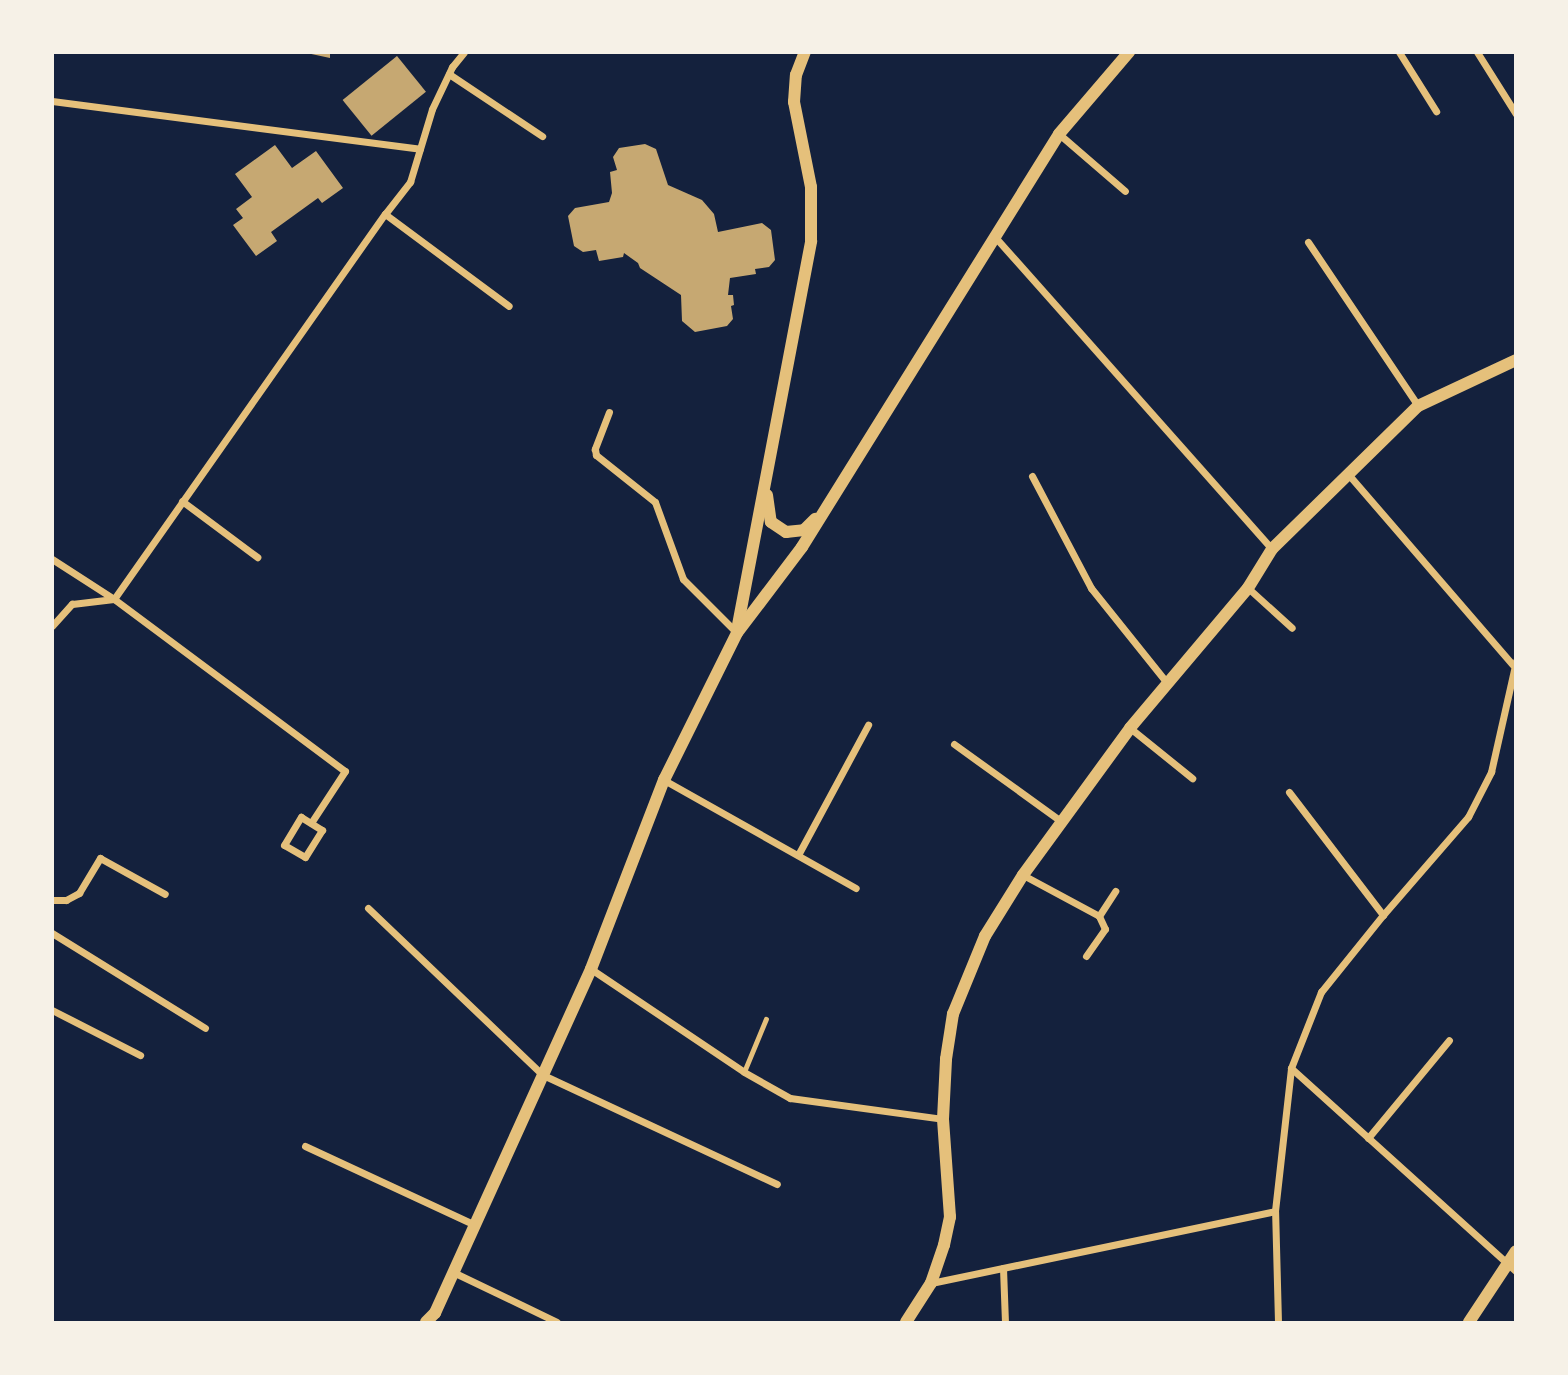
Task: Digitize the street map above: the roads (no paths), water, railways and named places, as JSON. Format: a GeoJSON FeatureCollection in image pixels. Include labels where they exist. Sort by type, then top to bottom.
{"type":"FeatureCollection","features":[{"type":"Feature","properties":{"kind":"street"},"geometry":{"type":"LineString","coordinates":[[52,626],[72,604],[114,599],[384,214],[410,183],[432,109],[449,74],[464,52]]}},
{"type":"Feature","properties":{"kind":"street"},"geometry":{"type":"LineString","coordinates":[[737,633],[811,241],[811,187],[794,102],[796,75],[805,52]]}},
{"type":"Feature","properties":{"kind":"street"},"geometry":{"type":"LineString","coordinates":[[426,1322],[435,1313],[591,970],[664,780],[737,633],[802,547],[1059,134],[1129,52]]}},
{"type":"Feature","properties":{"kind":"street"},"geometry":{"type":"LineString","coordinates":[[1399,52],[1436,111]]}},
{"type":"Feature","properties":{"kind":"street"},"geometry":{"type":"LineString","coordinates":[[1477,52],[1516,114]]}},
{"type":"Feature","properties":{"kind":"street"},"geometry":{"type":"LineString","coordinates":[[449,74],[542,136]]}},
{"type":"Feature","properties":{"kind":"street"},"geometry":{"type":"LineString","coordinates":[[52,101],[420,149]]}},
{"type":"Feature","properties":{"kind":"street"},"geometry":{"type":"LineString","coordinates":[[1059,134],[1125,191]]}},
{"type":"Feature","properties":{"kind":"street"},"geometry":{"type":"LineString","coordinates":[[384,214],[509,306]]}},
{"type":"Feature","properties":{"kind":"street"},"geometry":{"type":"LineString","coordinates":[[995,237],[1272,549]]}},
{"type":"Feature","properties":{"kind":"street"},"geometry":{"type":"LineString","coordinates":[[1308,242],[1418,405]]}},
{"type":"Feature","properties":{"kind":"street"},"geometry":{"type":"LineString","coordinates":[[906,1322],[931,1283],[950,1217],[943,1119],[946,1059],[953,1014],[985,936],[1023,875],[1130,728],[1248,587],[1272,549],[1418,405],[1516,360]]}},
{"type":"Feature","properties":{"kind":"street"},"geometry":{"type":"LineString","coordinates":[[609,412],[595,449],[596,455],[655,502],[682,579],[737,633]]}},
{"type":"Feature","properties":{"kind":"street"},"geometry":{"type":"LineString","coordinates":[[1278,1322],[1276,1211],[1291,1068],[1321,992],[1468,817],[1483,790],[1491,772],[1514,663],[1348,474]]}},
{"type":"Feature","properties":{"kind":"street"},"geometry":{"type":"LineString","coordinates":[[1032,476],[1091,588],[1167,683]]}},
{"type":"Feature","properties":{"kind":"street"},"geometry":{"type":"LineString","coordinates":[[765,484],[771,522],[786,532],[804,530],[826,509]]}},
{"type":"Feature","properties":{"kind":"street"},"geometry":{"type":"LineString","coordinates":[[182,501],[257,557]]}},
{"type":"Feature","properties":{"kind":"street"},"geometry":{"type":"LineString","coordinates":[[52,559],[114,599],[345,771],[311,823]]}},
{"type":"Feature","properties":{"kind":"street"},"geometry":{"type":"LineString","coordinates":[[1248,587],[1292,628]]}},
{"type":"Feature","properties":{"kind":"street"},"geometry":{"type":"LineString","coordinates":[[799,855],[868,725]]}},
{"type":"Feature","properties":{"kind":"street"},"geometry":{"type":"LineString","coordinates":[[1130,728],[1192,778]]}},
{"type":"Feature","properties":{"kind":"street"},"geometry":{"type":"LineString","coordinates":[[954,744],[1062,822]]}},
{"type":"Feature","properties":{"kind":"street"},"geometry":{"type":"LineString","coordinates":[[664,780],[856,888]]}},
{"type":"Feature","properties":{"kind":"street"},"geometry":{"type":"LineString","coordinates":[[1289,792],[1383,915]]}},
{"type":"Feature","properties":{"kind":"street"},"geometry":{"type":"LineString","coordinates":[[300,817],[311,823],[322,830],[306,857],[284,846],[300,817]]}},
{"type":"Feature","properties":{"kind":"street"},"geometry":{"type":"LineString","coordinates":[[52,900],[66,900],[79,893],[100,858],[165,894]]}},
{"type":"Feature","properties":{"kind":"street"},"geometry":{"type":"LineString","coordinates":[[1023,875],[1099,916],[1105,929],[1086,956]]}},
{"type":"Feature","properties":{"kind":"street"},"geometry":{"type":"LineString","coordinates":[[1099,916],[1115,891]]}},
{"type":"Feature","properties":{"kind":"street"},"geometry":{"type":"LineString","coordinates":[[368,908],[543,1075],[777,1184]]}},
{"type":"Feature","properties":{"kind":"street"},"geometry":{"type":"LineString","coordinates":[[52,933],[205,1028]]}},
{"type":"Feature","properties":{"kind":"street"},"geometry":{"type":"LineString","coordinates":[[591,970],[744,1072],[790,1098],[943,1119]]}},
{"type":"Feature","properties":{"kind":"street"},"geometry":{"type":"LineString","coordinates":[[52,1010],[140,1055]]}},
{"type":"Feature","properties":{"kind":"street"},"geometry":{"type":"LineString","coordinates":[[1368,1138],[1449,1040]]}},
{"type":"Feature","properties":{"kind":"street"},"geometry":{"type":"LineString","coordinates":[[1291,1068],[1511,1267]]}},
{"type":"Feature","properties":{"kind":"street"},"geometry":{"type":"LineString","coordinates":[[305,1146],[474,1225]]}},
{"type":"Feature","properties":{"kind":"street"},"geometry":{"type":"LineString","coordinates":[[931,1283],[1276,1211]]}},
{"type":"Feature","properties":{"kind":"street"},"geometry":{"type":"LineString","coordinates":[[1469,1322],[1511,1267],[1516,1251]]}},
{"type":"Feature","properties":{"kind":"street"},"geometry":{"type":"LineString","coordinates":[[1003,1268],[1005,1322]]}},
{"type":"Feature","properties":{"kind":"street"},"geometry":{"type":"LineString","coordinates":[[453,1272],[557,1322]]}},
{"type":"Feature","properties":{"kind":"lane"},"geometry":{"type":"LineString","coordinates":[[744,1072],[766,1018]]}}]}
